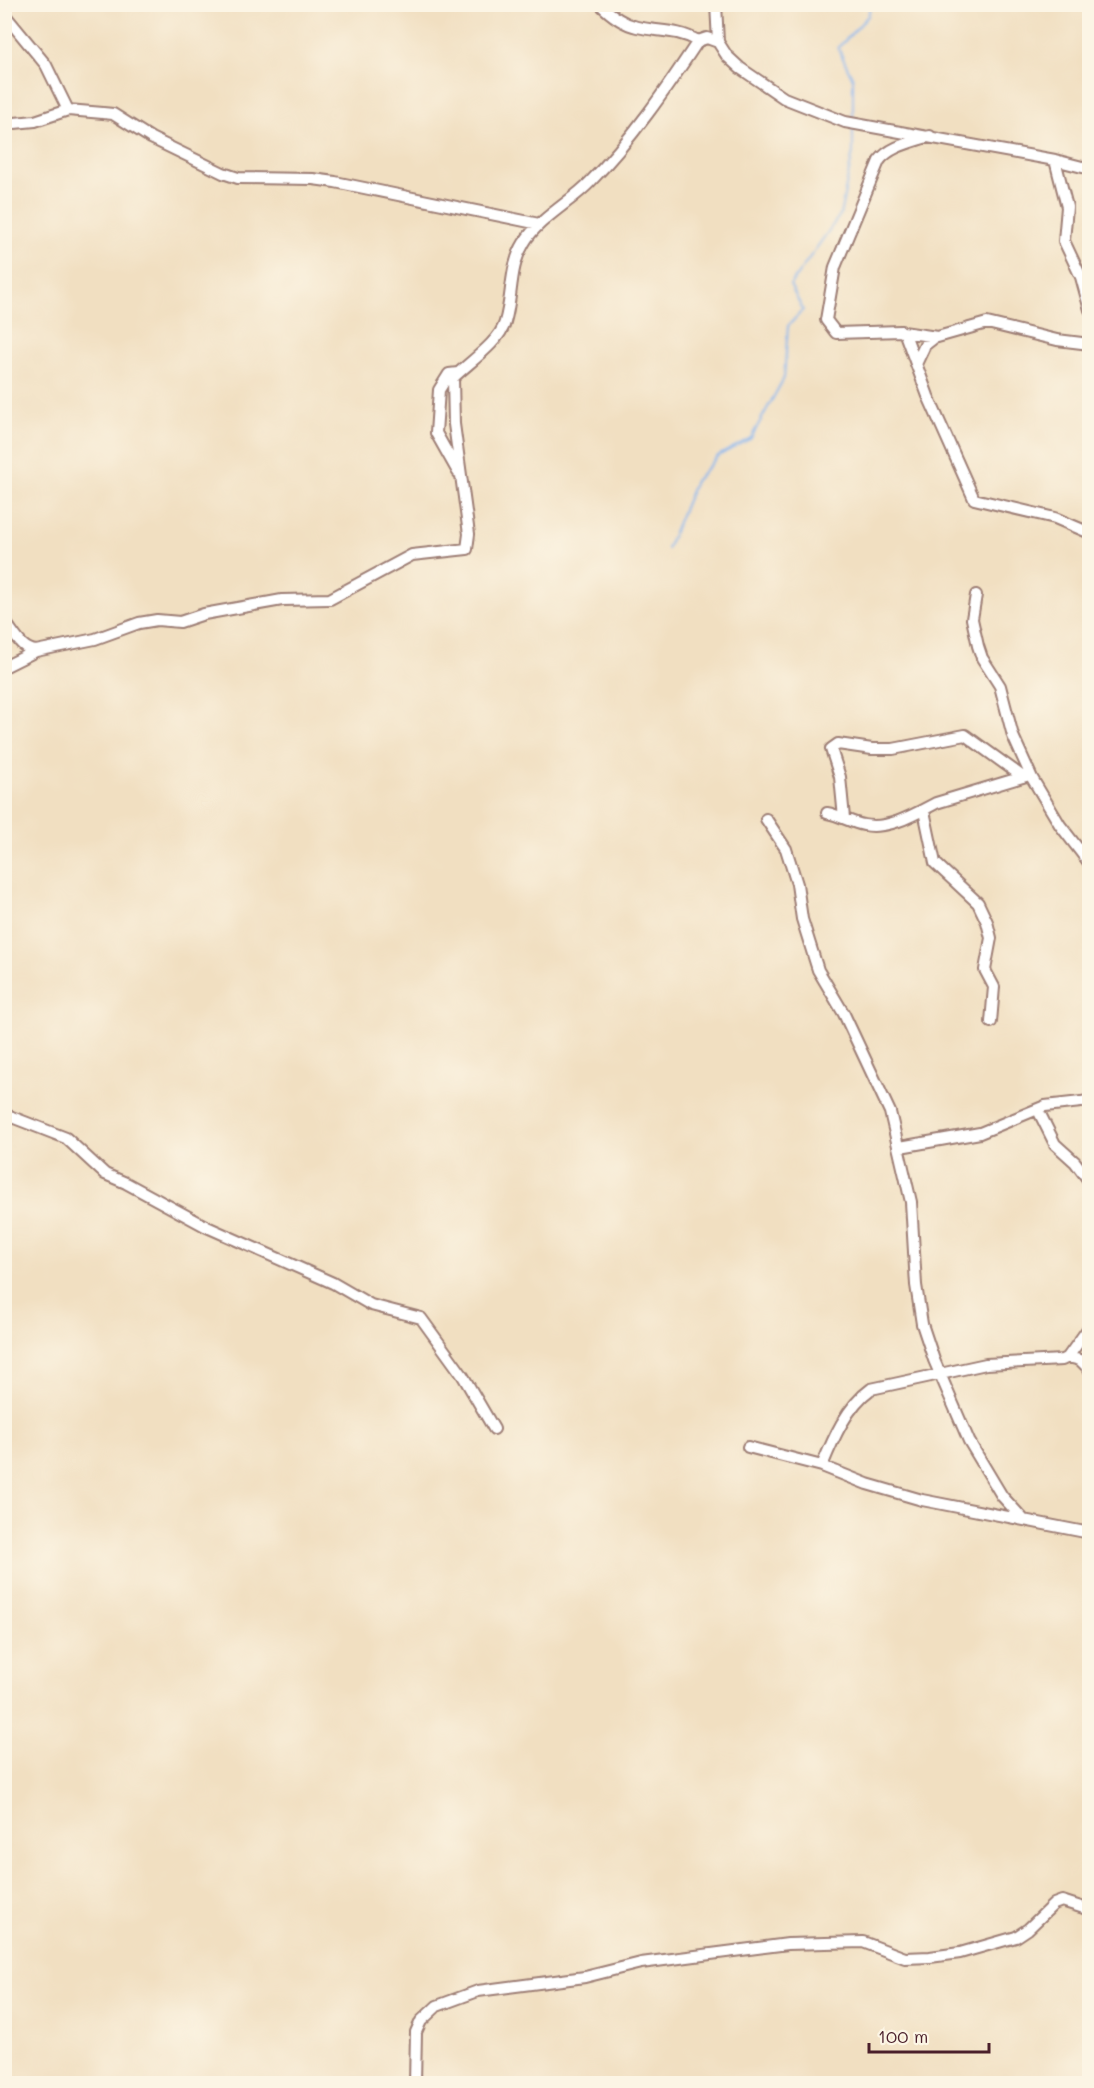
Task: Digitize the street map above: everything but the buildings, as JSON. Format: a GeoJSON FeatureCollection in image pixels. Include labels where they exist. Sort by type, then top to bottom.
{"type":"FeatureCollection","features":[{"type":"Feature","properties":{"kind":"street"},"geometry":{"type":"LineString","coordinates":[[600,4],[611,14],[635,27],[671,30],[698,41]]}},
{"type":"Feature","properties":{"kind":"street"},"geometry":{"type":"LineString","coordinates":[[716,4],[718,42],[727,56],[740,68],[784,98],[845,122],[1055,160],[1089,169]]}},
{"type":"Feature","properties":{"kind":"street"},"geometry":{"type":"LineString","coordinates":[[4,14],[46,65],[68,110]]}},
{"type":"Feature","properties":{"kind":"street"},"geometry":{"type":"LineString","coordinates":[[4,667],[36,651],[95,639],[139,623],[157,620],[180,622],[204,614],[282,600],[330,599],[412,555],[437,550],[465,550],[468,547],[469,534],[460,475],[452,383],[458,373],[479,356],[503,328],[515,259],[524,241],[539,224],[571,201],[638,129],[698,41],[704,38],[718,42]]}},
{"type":"Feature","properties":{"kind":"street"},"geometry":{"type":"LineString","coordinates":[[4,124],[35,121],[68,110],[113,114],[151,138],[238,178],[313,179],[335,182],[539,224]]}},
{"type":"Feature","properties":{"kind":"street"},"geometry":{"type":"LineString","coordinates":[[930,136],[895,149],[879,161],[835,267],[826,320],[836,333],[903,332],[937,337]]}},
{"type":"Feature","properties":{"kind":"street"},"geometry":{"type":"LineString","coordinates":[[1055,160],[1067,207],[1064,241],[1081,277],[1089,310]]}},
{"type":"Feature","properties":{"kind":"street"},"geometry":{"type":"LineString","coordinates":[[916,364],[925,345],[937,337],[987,323],[997,323],[1057,340],[1089,344]]}},
{"type":"Feature","properties":{"kind":"street"},"geometry":{"type":"LineString","coordinates":[[903,332],[928,396],[961,465],[971,496],[980,501],[1054,518],[1089,533]]}},
{"type":"Feature","properties":{"kind":"street"},"geometry":{"type":"LineString","coordinates":[[458,373],[449,374],[439,390],[439,416],[436,433],[460,475]]}},
{"type":"Feature","properties":{"kind":"street"},"geometry":{"type":"LineString","coordinates":[[976,595],[972,619],[978,646],[1000,686],[1008,723],[1027,775],[1089,864]]}},
{"type":"Feature","properties":{"kind":"street"},"geometry":{"type":"LineString","coordinates":[[4,621],[21,643],[29,650],[36,651]]}},
{"type":"Feature","properties":{"kind":"street"},"geometry":{"type":"LineString","coordinates":[[844,818],[840,777],[831,749],[838,744],[872,749],[893,748],[965,735],[1027,775]]}},
{"type":"Feature","properties":{"kind":"street"},"geometry":{"type":"LineString","coordinates":[[827,813],[865,826],[886,825],[924,811],[936,803],[1027,775]]}},
{"type":"Feature","properties":{"kind":"street"},"geometry":{"type":"LineString","coordinates":[[924,811],[935,863],[978,903],[987,922],[991,938],[985,969],[994,987],[991,1022]]}},
{"type":"Feature","properties":{"kind":"street"},"geometry":{"type":"LineString","coordinates":[[766,819],[786,849],[797,884],[802,919],[818,970],[882,1090],[900,1147],[904,1179],[911,1202],[916,1284],[922,1324],[939,1372],[969,1441],[1002,1496],[1023,1519]]}},
{"type":"Feature","properties":{"kind":"street"},"geometry":{"type":"LineString","coordinates":[[900,1147],[980,1133],[1038,1110],[1059,1104],[1089,1101]]}},
{"type":"Feature","properties":{"kind":"street"},"geometry":{"type":"LineString","coordinates":[[1038,1110],[1055,1144],[1075,1162],[1089,1182]]}},
{"type":"Feature","properties":{"kind":"street"},"geometry":{"type":"LineString","coordinates":[[4,1114],[66,1138],[98,1170],[207,1227],[333,1283],[371,1305],[421,1318],[463,1376],[494,1429]]}},
{"type":"Feature","properties":{"kind":"street"},"geometry":{"type":"LineString","coordinates":[[1068,1357],[1089,1326]]}},
{"type":"Feature","properties":{"kind":"street"},"geometry":{"type":"LineString","coordinates":[[822,1466],[842,1424],[864,1394],[888,1384],[986,1364],[1042,1363],[1068,1357],[1080,1360],[1089,1370]]}},
{"type":"Feature","properties":{"kind":"street"},"geometry":{"type":"LineString","coordinates":[[748,1447],[822,1466],[892,1492],[1089,1533]]}},
{"type":"Feature","properties":{"kind":"street"},"geometry":{"type":"LineString","coordinates":[[415,2084],[416,2032],[421,2021],[437,2006],[478,1991],[585,1977],[641,1963],[788,1944],[863,1942],[904,1958],[930,1957],[973,1950],[1016,1937],[1028,1929],[1054,1904],[1062,1901],[1089,1910]]}},
{"type":"Feature","properties":{"kind":"waterway"},"geometry":{"type":"LineString","coordinates":[[853,121],[853,79],[838,48],[868,16],[871,4]]}},
{"type":"Feature","properties":{"kind":"waterway"},"geometry":{"type":"LineString","coordinates":[[667,549],[695,481],[718,456],[751,438],[784,378],[788,326],[803,310],[790,285],[840,215],[853,152],[853,127]]}}]}
